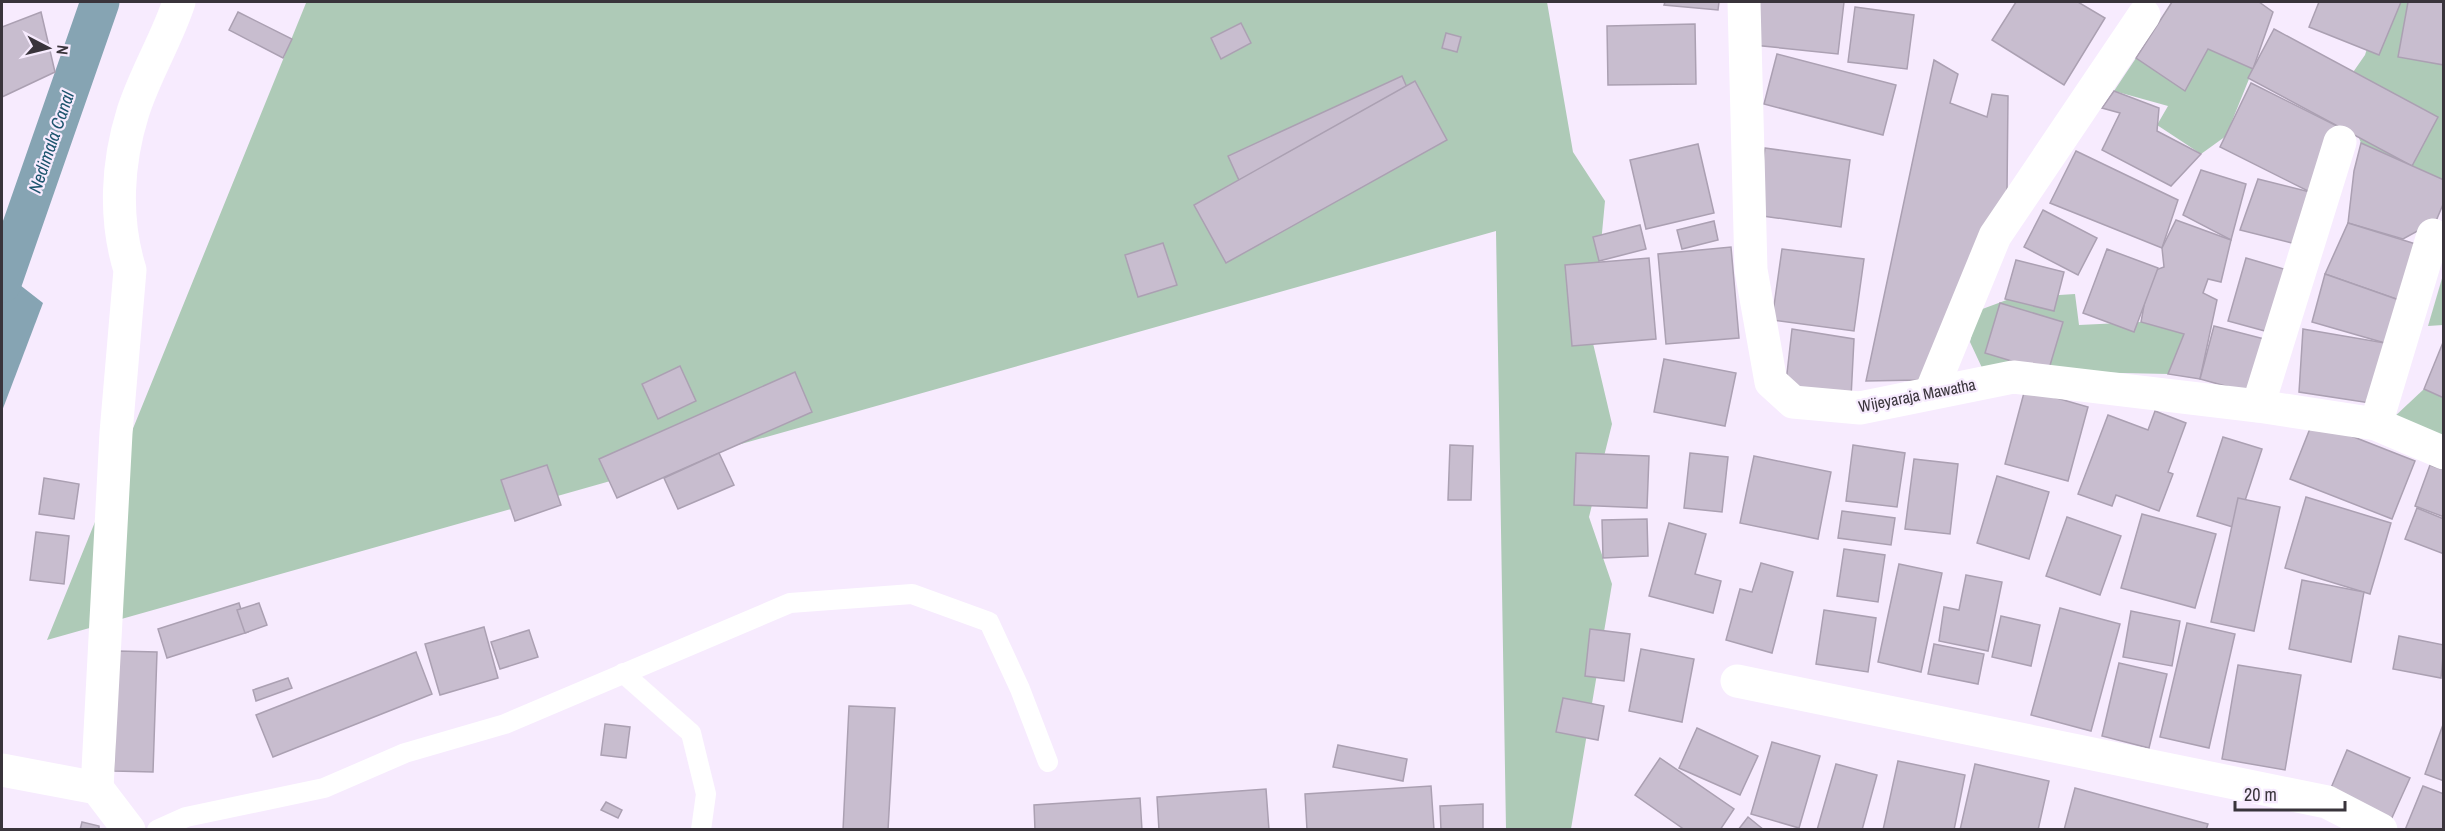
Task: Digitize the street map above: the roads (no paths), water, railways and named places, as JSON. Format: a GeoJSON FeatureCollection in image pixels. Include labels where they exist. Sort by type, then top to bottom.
{"type":"FeatureCollection","features":[{"type":"Feature","properties":{"kind":"street"},"geometry":{"type":"LineString","coordinates":[[129,830],[97,788],[116,433],[130,270],[123,247],[118,183],[133,112],[179,2]]}},
{"type":"Feature","properties":{"kind":"street","name":"Wijeyaraja Mawatha"},"geometry":{"type":"LineString","coordinates":[[1744,2],[1751,270],[1771,382],[1793,402],[1816,406],[1860,408],[2013,377],[2258,406],[2376,424],[2444,453]]}},
{"type":"Feature","properties":{"kind":"street"},"geometry":{"type":"LineString","coordinates":[[1931,392],[1995,236],[2144,15]]}},
{"type":"Feature","properties":{"kind":"street"},"geometry":{"type":"LineString","coordinates":[[2258,406],[2340,142]]}},
{"type":"Feature","properties":{"kind":"street"},"geometry":{"type":"LineString","coordinates":[[2376,424],[2433,235]]}},
{"type":"Feature","properties":{"kind":"street"},"geometry":{"type":"LineString","coordinates":[[1737,681],[2327,802],[2381,830]]}},
{"type":"Feature","properties":{"kind":"street"},"geometry":{"type":"LineString","coordinates":[[2,770],[97,788]]}},
{"type":"Feature","properties":{"kind":"lane"},"geometry":{"type":"LineString","coordinates":[[157,830],[186,817],[324,788],[405,753],[505,724],[790,603],[912,594],[989,622],[1020,689],[1048,762]]}},
{"type":"Feature","properties":{"kind":"lane"},"geometry":{"type":"LineString","coordinates":[[622,673],[690,733],[706,794],[701,830]]}},
{"type":"Feature","properties":{"kind":"water"},"geometry":{"type":"Polygon","coordinates":[[[2,271],[43,303],[2,411],[2,271]]]}},
{"type":"Feature","properties":{"kind":"waterway","name":"Nedimala Canal"},"geometry":{"type":"LineString","coordinates":[[2,283],[100,2]]}}]}
